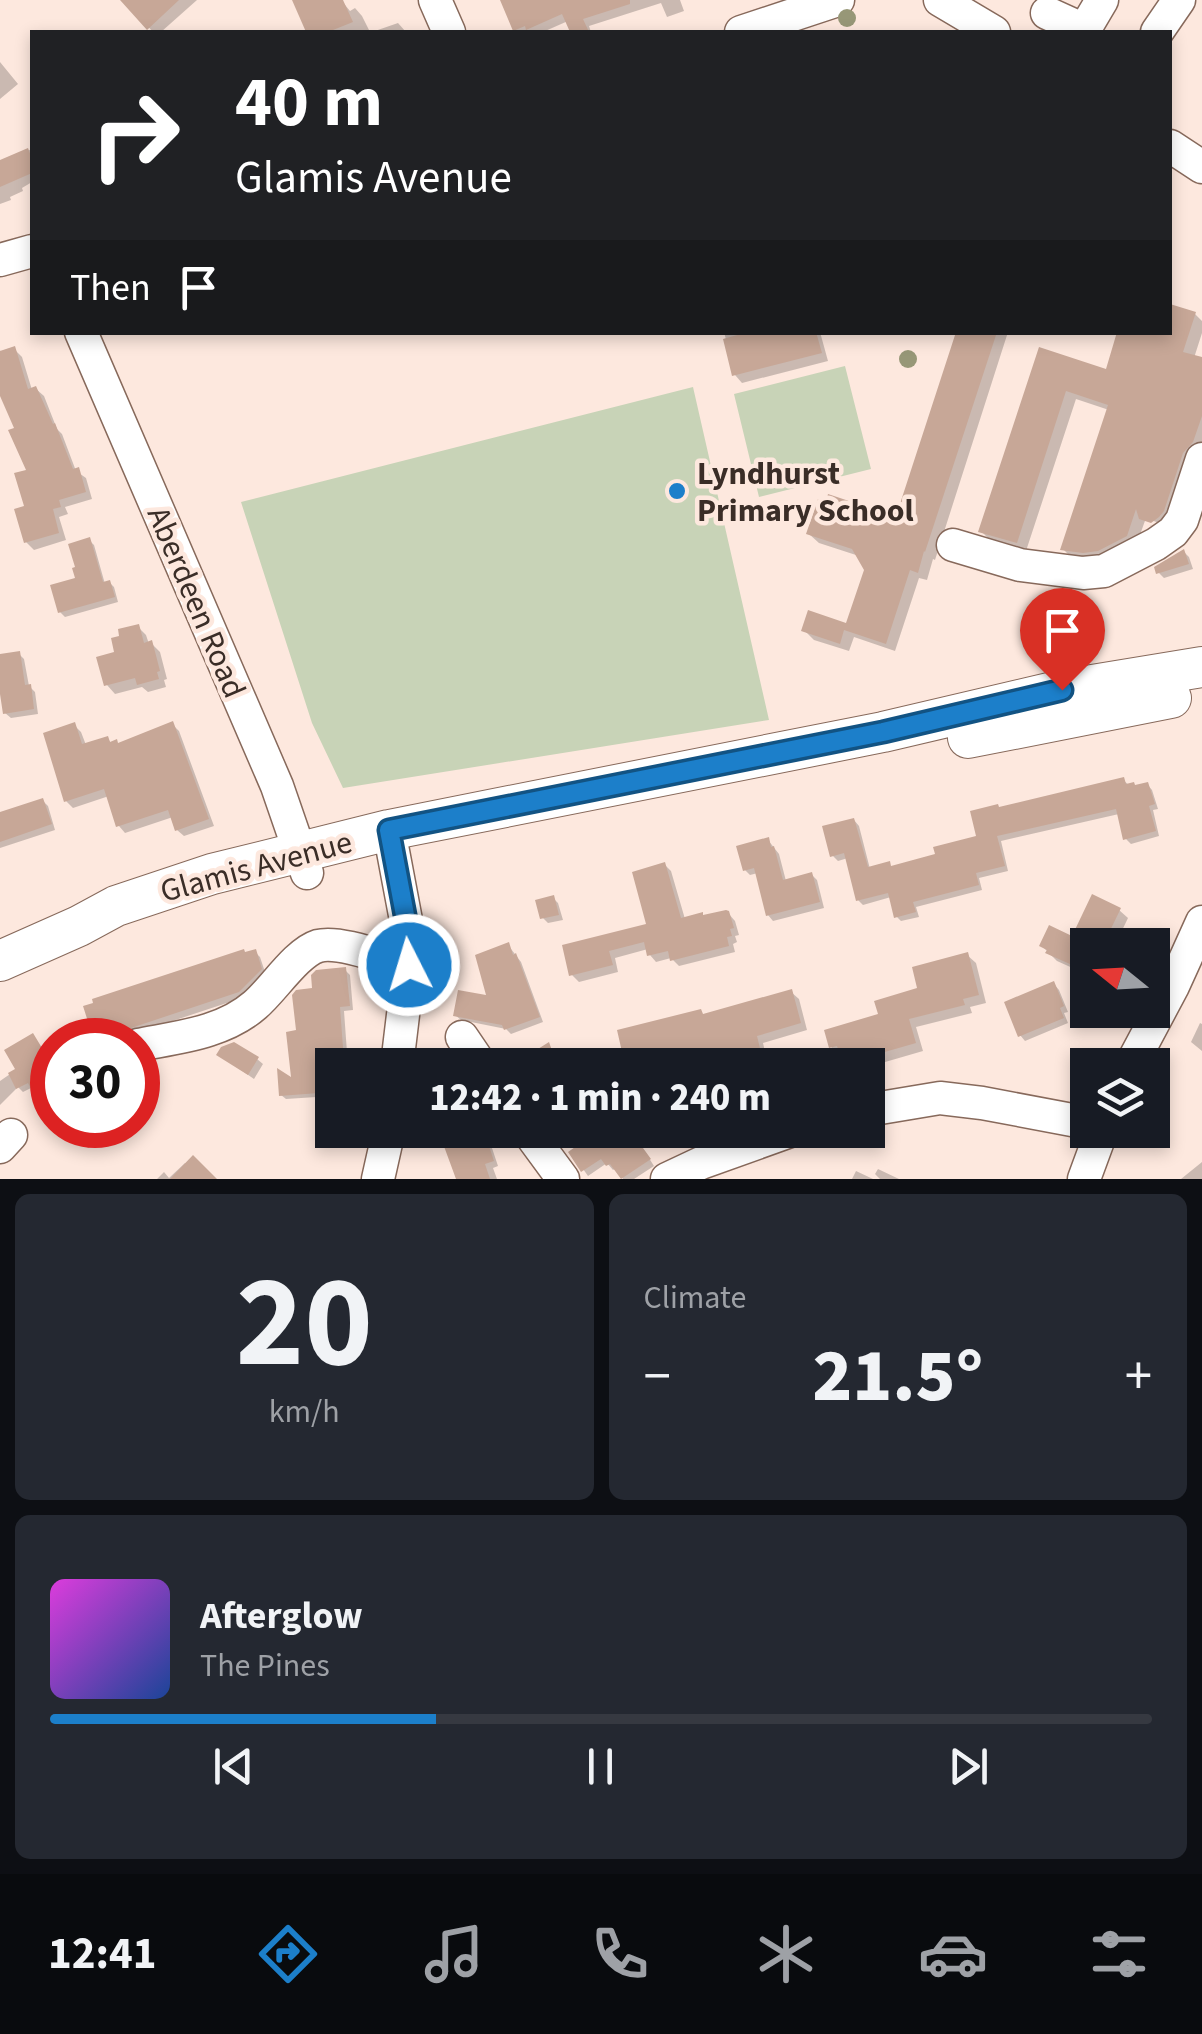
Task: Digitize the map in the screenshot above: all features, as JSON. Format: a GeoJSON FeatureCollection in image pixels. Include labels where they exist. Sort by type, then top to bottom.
{"type":"FeatureCollection","features":[{"type":"Feature","properties":{"kind":"main road","name":"Glamis Avenue"},"geometry":{"type":"LineString","coordinates":[[0,961],[116,906],[212,874],[303,863],[392,841],[527,829],[789,773],[884,744],[1066,705],[1202,667]]}},
{"type":"Feature","properties":{"kind":"main road","name":"Glamis Avenue"},"geometry":{"type":"LineString","coordinates":[[1066,705],[1202,691]]}},
{"type":"Feature","properties":{"kind":"street"},"geometry":{"type":"LineString","coordinates":[[434,0],[448,30]]}},
{"type":"Feature","properties":{"kind":"street"},"geometry":{"type":"LineString","coordinates":[[747,30],[838,0]]}},
{"type":"Feature","properties":{"kind":"street"},"geometry":{"type":"LineString","coordinates":[[940,0],[991,30]]}},
{"type":"Feature","properties":{"kind":"street"},"geometry":{"type":"LineString","coordinates":[[1036,15],[1080,28],[1102,0]]}},
{"type":"Feature","properties":{"kind":"street"},"geometry":{"type":"LineString","coordinates":[[1158,30],[1179,0]]}},
{"type":"Feature","properties":{"kind":"street"},"geometry":{"type":"LineString","coordinates":[[1172,147],[1202,167]]}},
{"type":"Feature","properties":{"kind":"street"},"geometry":{"type":"LineString","coordinates":[[0,260],[30,251]]}},
{"type":"Feature","properties":{"kind":"street","name":"Aberdeen Road"},"geometry":{"type":"LineString","coordinates":[[82,335],[277,786],[303,863]]}},
{"type":"Feature","properties":{"kind":"street"},"geometry":{"type":"LineString","coordinates":[[953,544],[1020,565],[1104,572],[1173,532],[1182,520],[1202,459]]}},
{"type":"Feature","properties":{"kind":"street"},"geometry":{"type":"LineString","coordinates":[[392,841],[408,931],[409,965],[399,1048]]}},
{"type":"Feature","properties":{"kind":"street"},"geometry":{"type":"LineString","coordinates":[[1140,1048],[1202,922]]}},
{"type":"Feature","properties":{"kind":"street"},"geometry":{"type":"LineString","coordinates":[[160,1040],[204,1032],[244,1014],[317,946],[334,945],[409,965]]}},
{"type":"Feature","properties":{"kind":"street"},"geometry":{"type":"LineString","coordinates":[[462,1037],[469,1048]]}},
{"type":"Feature","properties":{"kind":"street"},"geometry":{"type":"LineString","coordinates":[[885,1107],[940,1098],[1070,1120]]}},
{"type":"Feature","properties":{"kind":"street"},"geometry":{"type":"LineString","coordinates":[[378,1179],[386,1148]]}},
{"type":"Feature","properties":{"kind":"street"},"geometry":{"type":"LineString","coordinates":[[541,1148],[563,1179]]}},
{"type":"Feature","properties":{"kind":"street"},"geometry":{"type":"LineString","coordinates":[[667,1179],[741,1148]]}},
{"type":"Feature","properties":{"kind":"street"},"geometry":{"type":"LineString","coordinates":[[1084,1179],[1095,1148]]}},
{"type":"Feature","properties":{"kind":"green space"},"geometry":{"type":"Polygon","coordinates":[[[845,366],[871,469],[759,497],[734,394],[845,366]]]}},
{"type":"Feature","properties":{"kind":"green space"},"geometry":{"type":"Polygon","coordinates":[[[693,387],[769,720],[343,788],[312,723],[241,502],[693,387]]]}},
{"type":"Feature","properties":{"kind":"building"},"geometry":{"type":"Polygon","coordinates":[[[120,0],[179,0],[147,30],[120,0]]]}},
{"type":"Feature","properties":{"kind":"building"},"geometry":{"type":"Polygon","coordinates":[[[292,0],[343,0],[353,22],[333,30],[305,30],[292,0]]]}},
{"type":"Feature","properties":{"kind":"building"},"geometry":{"type":"Polygon","coordinates":[[[500,0],[630,0],[630,4],[583,19],[588,30],[569,30],[562,14],[526,30],[525,26],[513,30],[500,0]]]}},
{"type":"Feature","properties":{"kind":"building"},"geometry":{"type":"Polygon","coordinates":[[[28,148],[30,174],[0,187],[0,160],[28,148]]]}},
{"type":"Feature","properties":{"kind":"building"},"geometry":{"type":"Polygon","coordinates":[[[1172,305],[1196,312],[1183,352],[1202,357],[1202,416],[1193,442],[1183,453],[1164,511],[1151,523],[1139,519],[1136,509],[1127,536],[1098,551],[1060,550],[1108,405],[1066,391],[1017,543],[978,532],[1039,347],[1106,369],[1116,335],[1172,335],[1172,305]]]}},
{"type":"Feature","properties":{"kind":"building"},"geometry":{"type":"Polygon","coordinates":[[[737,335],[817,335],[822,353],[732,376],[723,339],[737,335]]]}},
{"type":"Feature","properties":{"kind":"building"},"geometry":{"type":"Polygon","coordinates":[[[955,335],[996,335],[918,573],[910,570],[886,644],[844,630],[840,644],[801,631],[808,610],[846,623],[864,570],[852,549],[806,534],[818,499],[826,501],[828,494],[879,511],[880,506],[898,510],[955,335]]]}},
{"type":"Feature","properties":{"kind":"building"},"geometry":{"type":"Polygon","coordinates":[[[15,346],[28,389],[36,386],[73,469],[79,467],[86,492],[59,500],[61,507],[53,509],[59,533],[24,543],[14,509],[24,506],[14,473],[26,470],[8,430],[14,428],[0,396],[0,351],[15,346]]]}},
{"type":"Feature","properties":{"kind":"building"},"geometry":{"type":"Polygon","coordinates":[[[90,537],[103,582],[110,580],[115,597],[58,613],[50,585],[75,578],[68,544],[90,537]]]}},
{"type":"Feature","properties":{"kind":"building"},"geometry":{"type":"Polygon","coordinates":[[[1184,549],[1189,564],[1156,574],[1154,567],[1184,549]]]}},
{"type":"Feature","properties":{"kind":"building"},"geometry":{"type":"Polygon","coordinates":[[[139,624],[144,643],[152,640],[159,679],[137,685],[135,678],[104,686],[96,657],[114,652],[111,638],[119,636],[118,629],[139,624]]]}},
{"type":"Feature","properties":{"kind":"building"},"geometry":{"type":"Polygon","coordinates":[[[20,651],[25,685],[31,684],[34,709],[3,714],[0,654],[20,651]]]}},
{"type":"Feature","properties":{"kind":"building"},"geometry":{"type":"Polygon","coordinates":[[[173,721],[209,819],[175,831],[168,810],[116,827],[104,789],[64,802],[43,733],[75,722],[82,744],[108,736],[110,742],[117,739],[118,743],[173,721]]]}},
{"type":"Feature","properties":{"kind":"building"},"geometry":{"type":"Polygon","coordinates":[[[1124,777],[1126,784],[1148,782],[1155,804],[1149,806],[1156,831],[1123,840],[1116,809],[997,836],[1005,866],[976,873],[979,885],[913,902],[916,912],[894,918],[888,893],[856,901],[844,853],[830,857],[822,826],[854,818],[868,867],[890,861],[891,866],[935,854],[933,847],[976,836],[970,811],[1124,777]]]}},
{"type":"Feature","properties":{"kind":"building"},"geometry":{"type":"Polygon","coordinates":[[[43,798],[52,824],[0,842],[0,812],[43,798]]]}},
{"type":"Feature","properties":{"kind":"building"},"geometry":{"type":"Polygon","coordinates":[[[769,837],[783,880],[812,872],[820,902],[766,916],[754,868],[743,871],[736,846],[769,837]]]}},
{"type":"Feature","properties":{"kind":"building"},"geometry":{"type":"Polygon","coordinates":[[[665,862],[681,918],[729,911],[734,928],[730,929],[732,936],[727,937],[729,946],[670,961],[668,951],[647,956],[644,942],[609,951],[613,965],[569,976],[562,945],[646,924],[632,872],[665,862]]]}},
{"type":"Feature","properties":{"kind":"building"},"geometry":{"type":"Polygon","coordinates":[[[1092,894],[1121,908],[1111,928],[1076,928],[1092,894]]]}},
{"type":"Feature","properties":{"kind":"building"},"geometry":{"type":"Polygon","coordinates":[[[554,895],[559,915],[540,919],[535,900],[554,895]]]}},
{"type":"Feature","properties":{"kind":"building"},"geometry":{"type":"Polygon","coordinates":[[[1049,925],[1070,935],[1070,964],[1045,953],[1047,950],[1039,946],[1049,925]]]}},
{"type":"Feature","properties":{"kind":"building"},"geometry":{"type":"Polygon","coordinates":[[[509,942],[540,1017],[504,1030],[502,1025],[453,1016],[458,990],[486,995],[475,955],[509,942]]]}},
{"type":"Feature","properties":{"kind":"building"},"geometry":{"type":"Polygon","coordinates":[[[244,949],[256,949],[262,969],[239,992],[160,1018],[87,1018],[83,1006],[93,1003],[92,999],[244,949]]]}},
{"type":"Feature","properties":{"kind":"building"},"geometry":{"type":"Polygon","coordinates":[[[968,952],[979,995],[963,999],[965,1005],[909,1019],[916,1043],[885,1052],[885,1048],[829,1048],[824,1030],[878,1014],[874,1001],[917,988],[912,967],[968,952]]]}},
{"type":"Feature","properties":{"kind":"building"},"geometry":{"type":"Polygon","coordinates":[[[346,967],[350,1006],[340,1007],[343,1048],[315,1048],[315,1093],[279,1096],[277,1068],[291,1077],[286,1032],[296,1030],[292,995],[296,990],[312,988],[311,975],[316,970],[346,967]]]}},
{"type":"Feature","properties":{"kind":"building"},"geometry":{"type":"Polygon","coordinates":[[[1054,981],[1064,1006],[1060,1008],[1064,1018],[1018,1037],[1004,1002],[1054,981]]]}},
{"type":"Feature","properties":{"kind":"building"},"geometry":{"type":"Polygon","coordinates":[[[792,989],[801,1023],[757,1036],[760,1048],[621,1048],[617,1030],[701,1009],[703,1014],[792,989]]]}},
{"type":"Feature","properties":{"kind":"building"},"geometry":{"type":"Polygon","coordinates":[[[30,1035],[30,1087],[28,1083],[16,1089],[8,1073],[15,1069],[4,1050],[30,1035]]]}},
{"type":"Feature","properties":{"kind":"building"},"geometry":{"type":"Polygon","coordinates":[[[234,1042],[259,1057],[248,1075],[216,1055],[221,1047],[234,1042]]]}},
{"type":"Feature","properties":{"kind":"building"},"geometry":{"type":"Polygon","coordinates":[[[445,1148],[490,1148],[494,1161],[485,1164],[490,1179],[456,1179],[445,1148]]]}},
{"type":"Feature","properties":{"kind":"building"},"geometry":{"type":"Polygon","coordinates":[[[574,1148],[643,1148],[651,1159],[621,1179],[601,1159],[581,1172],[568,1152],[574,1148]]]}},
{"type":"Feature","properties":{"kind":"building"},"geometry":{"type":"Polygon","coordinates":[[[193,1155],[217,1179],[170,1179],[193,1155]]]}},
{"type":"Feature","properties":{"kind":"place","name":"Lyndhurst Primary School"},"geometry":{"type":"Point","coordinates":[677,491]}},
{"type":"Feature","properties":{"kind":"route"},"geometry":{"type":"LineString","coordinates":[[409,965],[408,931],[389,830],[883,732],[1062,690]]}}]}
